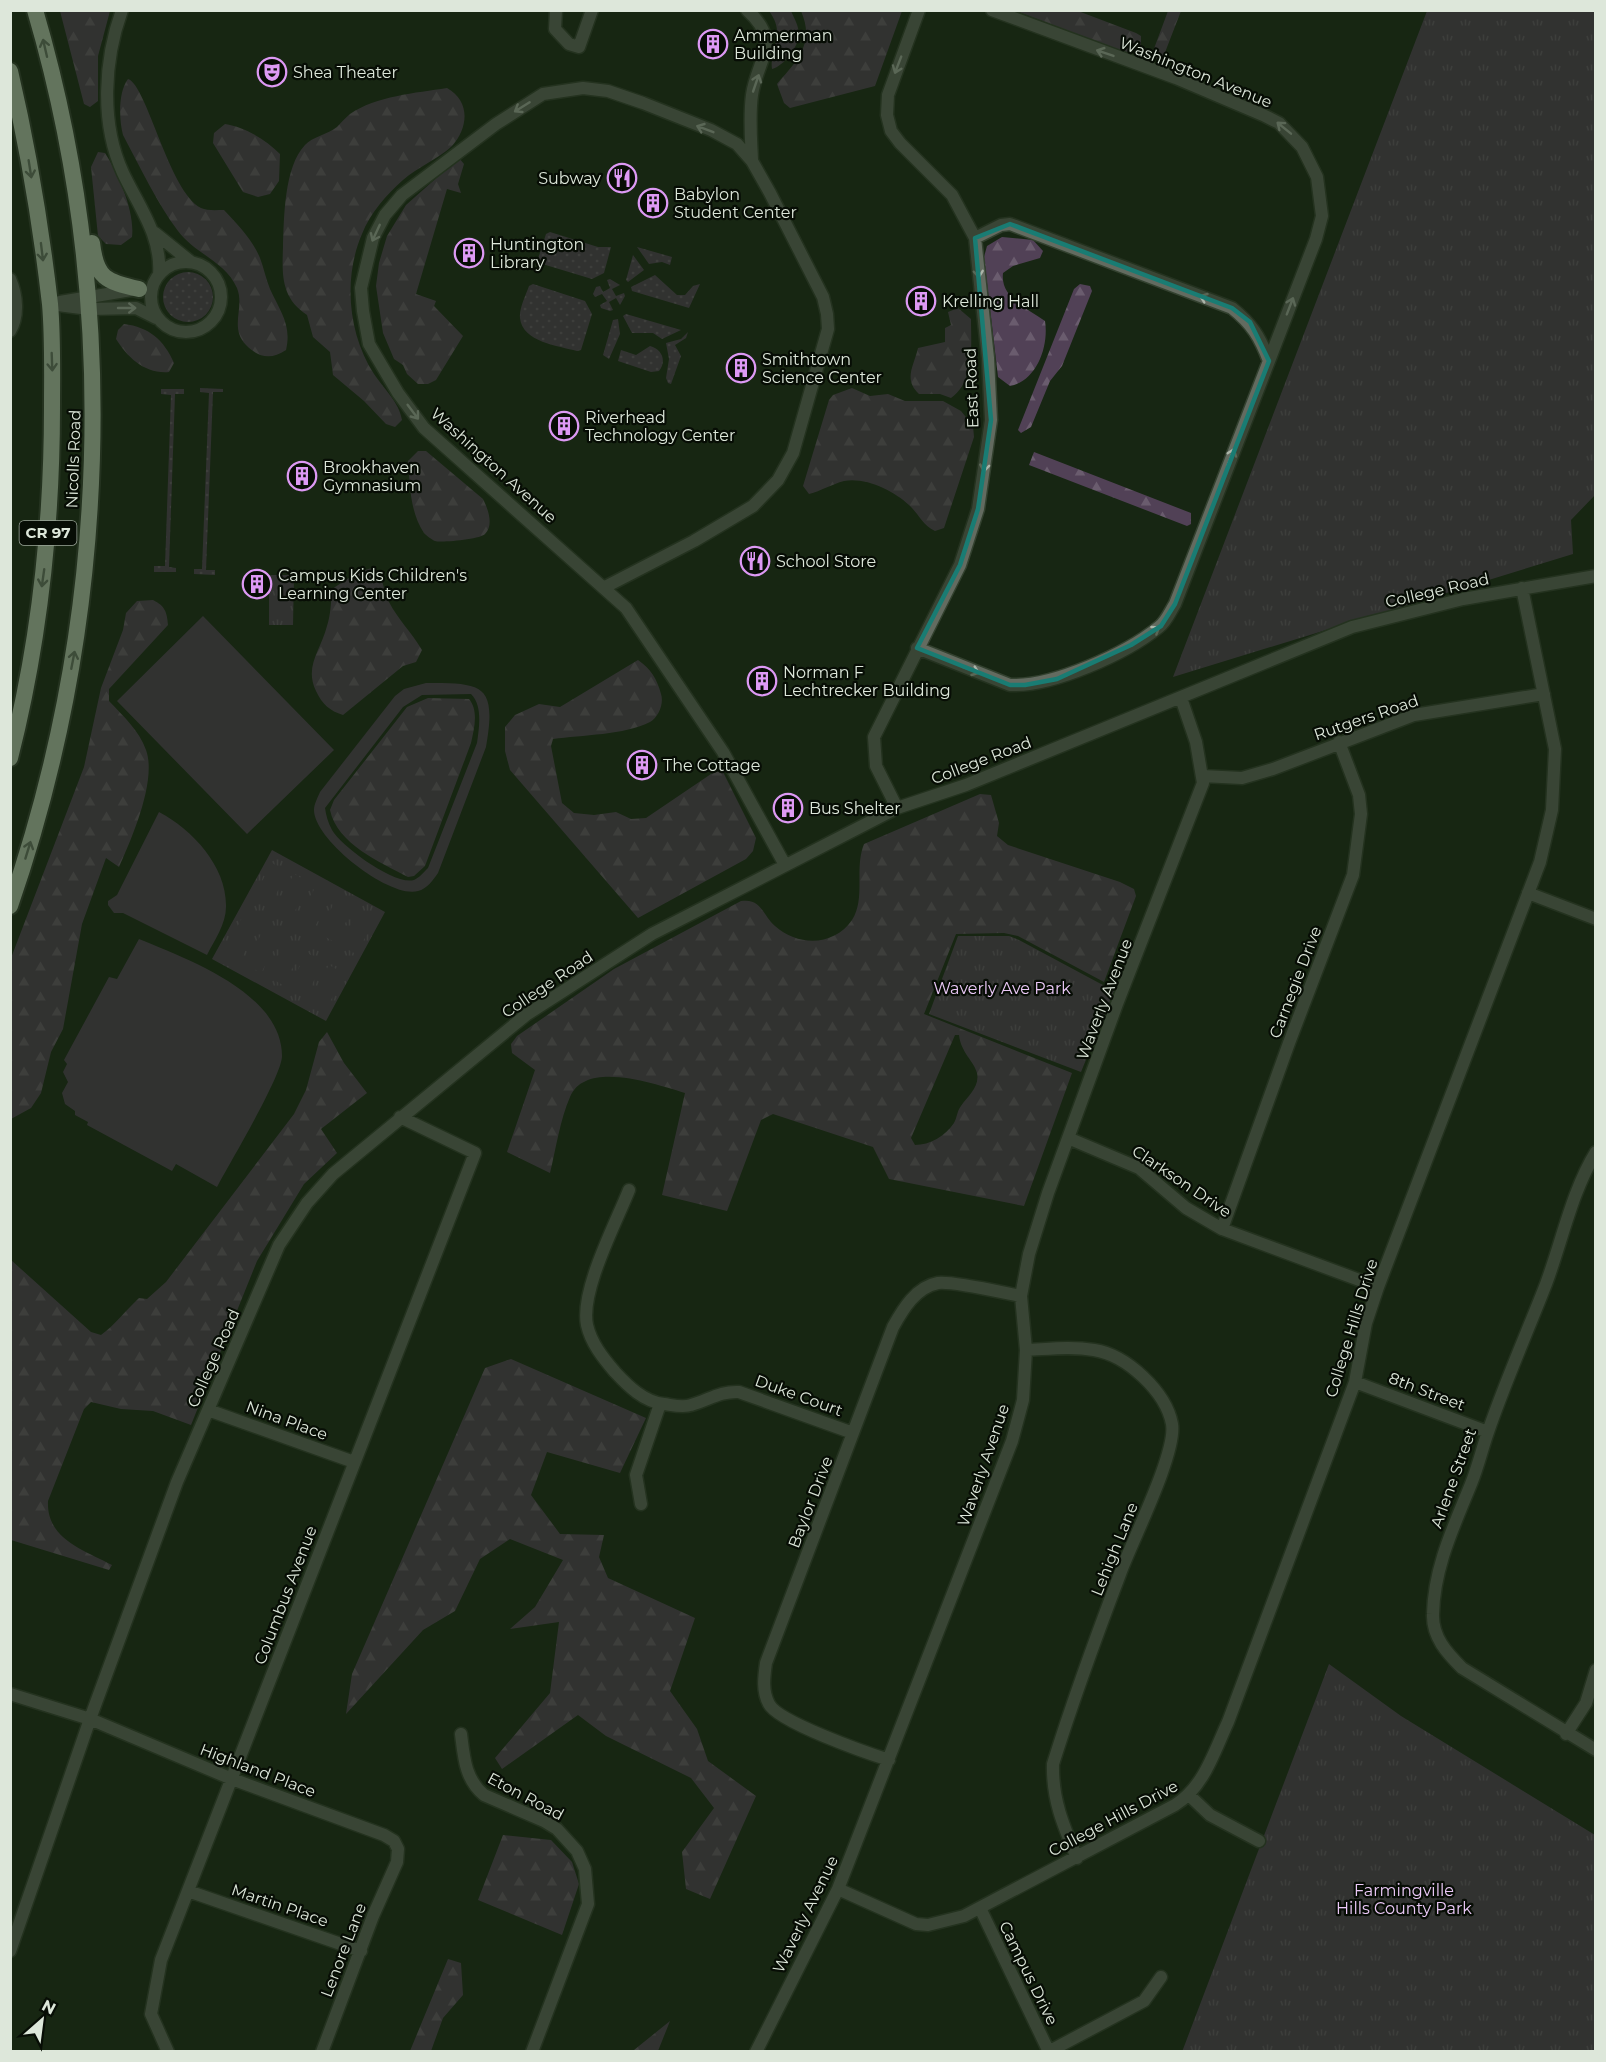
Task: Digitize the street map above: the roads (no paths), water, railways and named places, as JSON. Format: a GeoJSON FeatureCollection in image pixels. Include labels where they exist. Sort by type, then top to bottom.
{"type":"FeatureCollection","features":[{"type":"Feature","properties":{"kind":"highway","name":"Nicolls Road"},"geometry":{"type":"LineString","coordinates":[[10,906],[37,821],[57,743],[82,598],[93,458],[93,382],[88,303],[73,180],[54,85],[35,10]]}},
{"type":"Feature","properties":{"kind":"highway","name":"Nicolls Road"},"geometry":{"type":"LineString","coordinates":[[10,71],[34,188],[50,304],[52,398],[49,520],[32,650],[10,758]]}},
{"type":"Feature","properties":{"kind":"highway"},"geometry":{"type":"LineString","coordinates":[[54,85],[79,159],[96,268],[114,283],[140,289]]}},
{"type":"Feature","properties":{"kind":"street"},"geometry":{"type":"LineString","coordinates":[[122,10],[115,30],[108,73],[111,129],[122,171],[154,233],[160,262],[158,277],[151,295],[159,320]]}},
{"type":"Feature","properties":{"kind":"street"},"geometry":{"type":"LineString","coordinates":[[556,10],[555,29],[562,38],[579,48],[592,10]]}},
{"type":"Feature","properties":{"kind":"street","name":"Washington Avenue"},"geometry":{"type":"LineString","coordinates":[[747,10],[760,24],[766,38],[766,56],[753,93],[750,132],[752,161]]}},
{"type":"Feature","properties":{"kind":"street","name":"East Road"},"geometry":{"type":"LineString","coordinates":[[897,808],[876,766],[874,737],[960,565],[978,509],[991,420],[988,358],[975,238],[952,195],[900,143],[891,131],[886,115],[888,95],[919,10]]}},
{"type":"Feature","properties":{"kind":"street","name":"Washington Avenue"},"geometry":{"type":"LineString","coordinates":[[917,648],[1010,685],[1025,685],[1057,679],[1131,645],[1161,626],[1175,604],[1316,238],[1322,216],[1317,177],[1302,147],[1279,123],[1176,78],[992,10]]}},
{"type":"Feature","properties":{"kind":"street","name":"Washington Avenue"},"geometry":{"type":"LineString","coordinates":[[605,586],[694,541],[753,506],[778,480],[793,453],[828,329],[822,297],[752,161],[737,144],[711,130],[608,91],[583,88],[543,94],[496,124],[402,195],[385,215],[373,238],[361,288],[369,344],[398,393],[424,428],[605,586],[636,622],[723,753],[785,865]]}},
{"type":"Feature","properties":{"kind":"street"},"geometry":{"type":"LineString","coordinates":[[975,238],[1001,225],[1010,224],[1232,308],[1250,322],[1260,337],[1269,361]]}},
{"type":"Feature","properties":{"kind":"street"},"geometry":{"type":"LineString","coordinates":[[50,304],[88,303],[136,308],[146,310],[176,331],[197,331],[214,319],[219,310],[222,300],[216,279],[209,271],[191,262],[154,233]]}},
{"type":"Feature","properties":{"kind":"street"},"geometry":{"type":"LineString","coordinates":[[88,303],[140,289],[171,265],[191,262]]}},
{"type":"Feature","properties":{"kind":"street"},"geometry":{"type":"LineString","coordinates":[[10,279],[16,292],[15,324],[10,332]]}},
{"type":"Feature","properties":{"kind":"street","name":"College Road"},"geometry":{"type":"LineString","coordinates":[[10,1950],[90,1719],[177,1482],[279,1245],[301,1212],[333,1174],[400,1117],[544,1004],[652,934],[897,808],[966,785],[1352,627],[1463,599],[1596,576]]}},
{"type":"Feature","properties":{"kind":"street","name":"College Hills Drive"},"geometry":{"type":"LineString","coordinates":[[838,1888],[916,1924],[945,1922],[980,1908],[1190,1796],[1207,1769],[1228,1722],[1355,1382],[1366,1323],[1378,1287],[1540,862],[1552,810],[1555,749],[1522,588]]}},
{"type":"Feature","properties":{"kind":"street","name":"Rutgers Road"},"geometry":{"type":"LineString","coordinates":[[1202,776],[1242,778],[1274,769],[1414,715],[1544,693]]}},
{"type":"Feature","properties":{"kind":"street","name":"Waverly Avenue"},"geometry":{"type":"LineString","coordinates":[[756,2052],[838,1888],[1012,1441],[1023,1400],[1026,1350],[1021,1296],[1029,1254],[1068,1138],[1203,785],[1196,742],[1181,698]]}},
{"type":"Feature","properties":{"kind":"street","name":"Carnegie Drive"},"geometry":{"type":"LineString","coordinates":[[1222,1229],[1289,1042],[1353,875],[1361,814],[1359,795],[1339,742]]}},
{"type":"Feature","properties":{"kind":"street"},"geometry":{"type":"LineString","coordinates":[[1528,893],[1596,918]]}},
{"type":"Feature","properties":{"kind":"street","name":"Columbus Avenue"},"geometry":{"type":"LineString","coordinates":[[168,2052],[151,2014],[161,1960],[475,1153],[400,1117]]}},
{"type":"Feature","properties":{"kind":"street","name":"Clarkson Drive"},"geometry":{"type":"LineString","coordinates":[[1068,1138],[1138,1168],[1186,1208],[1222,1229],[1378,1287]]}},
{"type":"Feature","properties":{"kind":"street","name":"Arlene Street"},"geometry":{"type":"LineString","coordinates":[[1596,1152],[1585,1173],[1547,1282],[1488,1432],[1472,1483],[1453,1523],[1441,1562],[1432,1617],[1438,1639],[1446,1653],[1462,1668],[1566,1734],[1596,1750]]}},
{"type":"Feature","properties":{"kind":"street"},"geometry":{"type":"LineString","coordinates":[[629,1190],[589,1290],[588,1326],[602,1356],[623,1381],[645,1397],[660,1404],[636,1475],[641,1504]]}},
{"type":"Feature","properties":{"kind":"street","name":"Baylor Drive"},"geometry":{"type":"LineString","coordinates":[[889,1760],[782,1717],[768,1703],[764,1690],[766,1664],[893,1327],[903,1308],[917,1293],[938,1283],[1021,1296]]}},
{"type":"Feature","properties":{"kind":"street","name":"Lehigh Lane"},"geometry":{"type":"LineString","coordinates":[[1026,1350],[1065,1347],[1097,1350],[1127,1365],[1149,1382],[1167,1403],[1173,1427],[1166,1458],[1120,1572],[1053,1764],[1053,1788],[1057,1812],[1077,1858]]}},
{"type":"Feature","properties":{"kind":"street","name":"8th Street"},"geometry":{"type":"LineString","coordinates":[[1355,1382],[1488,1432]]}},
{"type":"Feature","properties":{"kind":"street","name":"Duke Court"},"geometry":{"type":"LineString","coordinates":[[660,1404],[690,1406],[720,1393],[739,1392],[853,1433]]}},
{"type":"Feature","properties":{"kind":"street","name":"Nina Place"},"geometry":{"type":"LineString","coordinates":[[208,1410],[354,1462]]}},
{"type":"Feature","properties":{"kind":"street"},"geometry":{"type":"LineString","coordinates":[[1566,1734],[1586,1704],[1596,1670]]}},
{"type":"Feature","properties":{"kind":"street","name":"Highland Place"},"geometry":{"type":"LineString","coordinates":[[10,1694],[90,1719],[232,1779],[384,1835],[394,1842],[398,1849],[397,1862]]}},
{"type":"Feature","properties":{"kind":"street","name":"Eton Road"},"geometry":{"type":"LineString","coordinates":[[461,1734],[465,1768],[476,1789],[484,1796],[544,1821],[557,1829],[577,1851],[585,1869],[588,1904],[532,2052]]}},
{"type":"Feature","properties":{"kind":"street"},"geometry":{"type":"LineString","coordinates":[[1190,1796],[1210,1815],[1259,1841]]}},
{"type":"Feature","properties":{"kind":"street","name":"Lenore Lane"},"geometry":{"type":"LineString","coordinates":[[322,2052],[397,1862]]}},
{"type":"Feature","properties":{"kind":"street","name":"Martin Place"},"geometry":{"type":"LineString","coordinates":[[188,1891],[361,1951]]}},
{"type":"Feature","properties":{"kind":"street","name":"Campus Drive"},"geometry":{"type":"LineString","coordinates":[[980,1908],[1049,2051]]}},
{"type":"Feature","properties":{"kind":"street"},"geometry":{"type":"LineString","coordinates":[[1049,2051],[1144,2001],[1161,1977]]}},
{"type":"Feature","properties":{"kind":"place","name":"Ammerman Building"},"geometry":{"type":"Point","coordinates":[713,44]}},
{"type":"Feature","properties":{"kind":"place","name":"Shea Theater"},"geometry":{"type":"Point","coordinates":[272,72]}},
{"type":"Feature","properties":{"kind":"place","name":"Subway"},"geometry":{"type":"Point","coordinates":[622,178]}},
{"type":"Feature","properties":{"kind":"place","name":"Babylon Student Center"},"geometry":{"type":"Point","coordinates":[653,203]}},
{"type":"Feature","properties":{"kind":"place","name":"Huntington Library"},"geometry":{"type":"Point","coordinates":[469,253]}},
{"type":"Feature","properties":{"kind":"place","name":"Krelling Hall"},"geometry":{"type":"Point","coordinates":[921,301]}},
{"type":"Feature","properties":{"kind":"place","name":"Smithtown Science Center"},"geometry":{"type":"Point","coordinates":[741,368]}},
{"type":"Feature","properties":{"kind":"place","name":"Riverhead Technology Center"},"geometry":{"type":"Point","coordinates":[564,426]}},
{"type":"Feature","properties":{"kind":"place","name":"Brookhaven Gymnasium"},"geometry":{"type":"Point","coordinates":[302,476]}},
{"type":"Feature","properties":{"kind":"place","name":"School Store"},"geometry":{"type":"Point","coordinates":[755,561]}},
{"type":"Feature","properties":{"kind":"place","name":"Campus Kids Children's Learning Center"},"geometry":{"type":"Point","coordinates":[257,584]}},
{"type":"Feature","properties":{"kind":"place","name":"Norman F Lechtrecker Building"},"geometry":{"type":"Point","coordinates":[762,681]}},
{"type":"Feature","properties":{"kind":"place","name":"The Cottage"},"geometry":{"type":"Point","coordinates":[642,765]}},
{"type":"Feature","properties":{"kind":"place","name":"Bus Shelter"},"geometry":{"type":"Point","coordinates":[788,808]}},
{"type":"Feature","properties":{"kind":"park label","name":"Waverly Ave Park"},"geometry":{"type":"Point","coordinates":[1002,988]}},
{"type":"Feature","properties":{"kind":"park label","name":"Farmingville Hills County Park"},"geometry":{"type":"Point","coordinates":[1404,1899]}}]}
